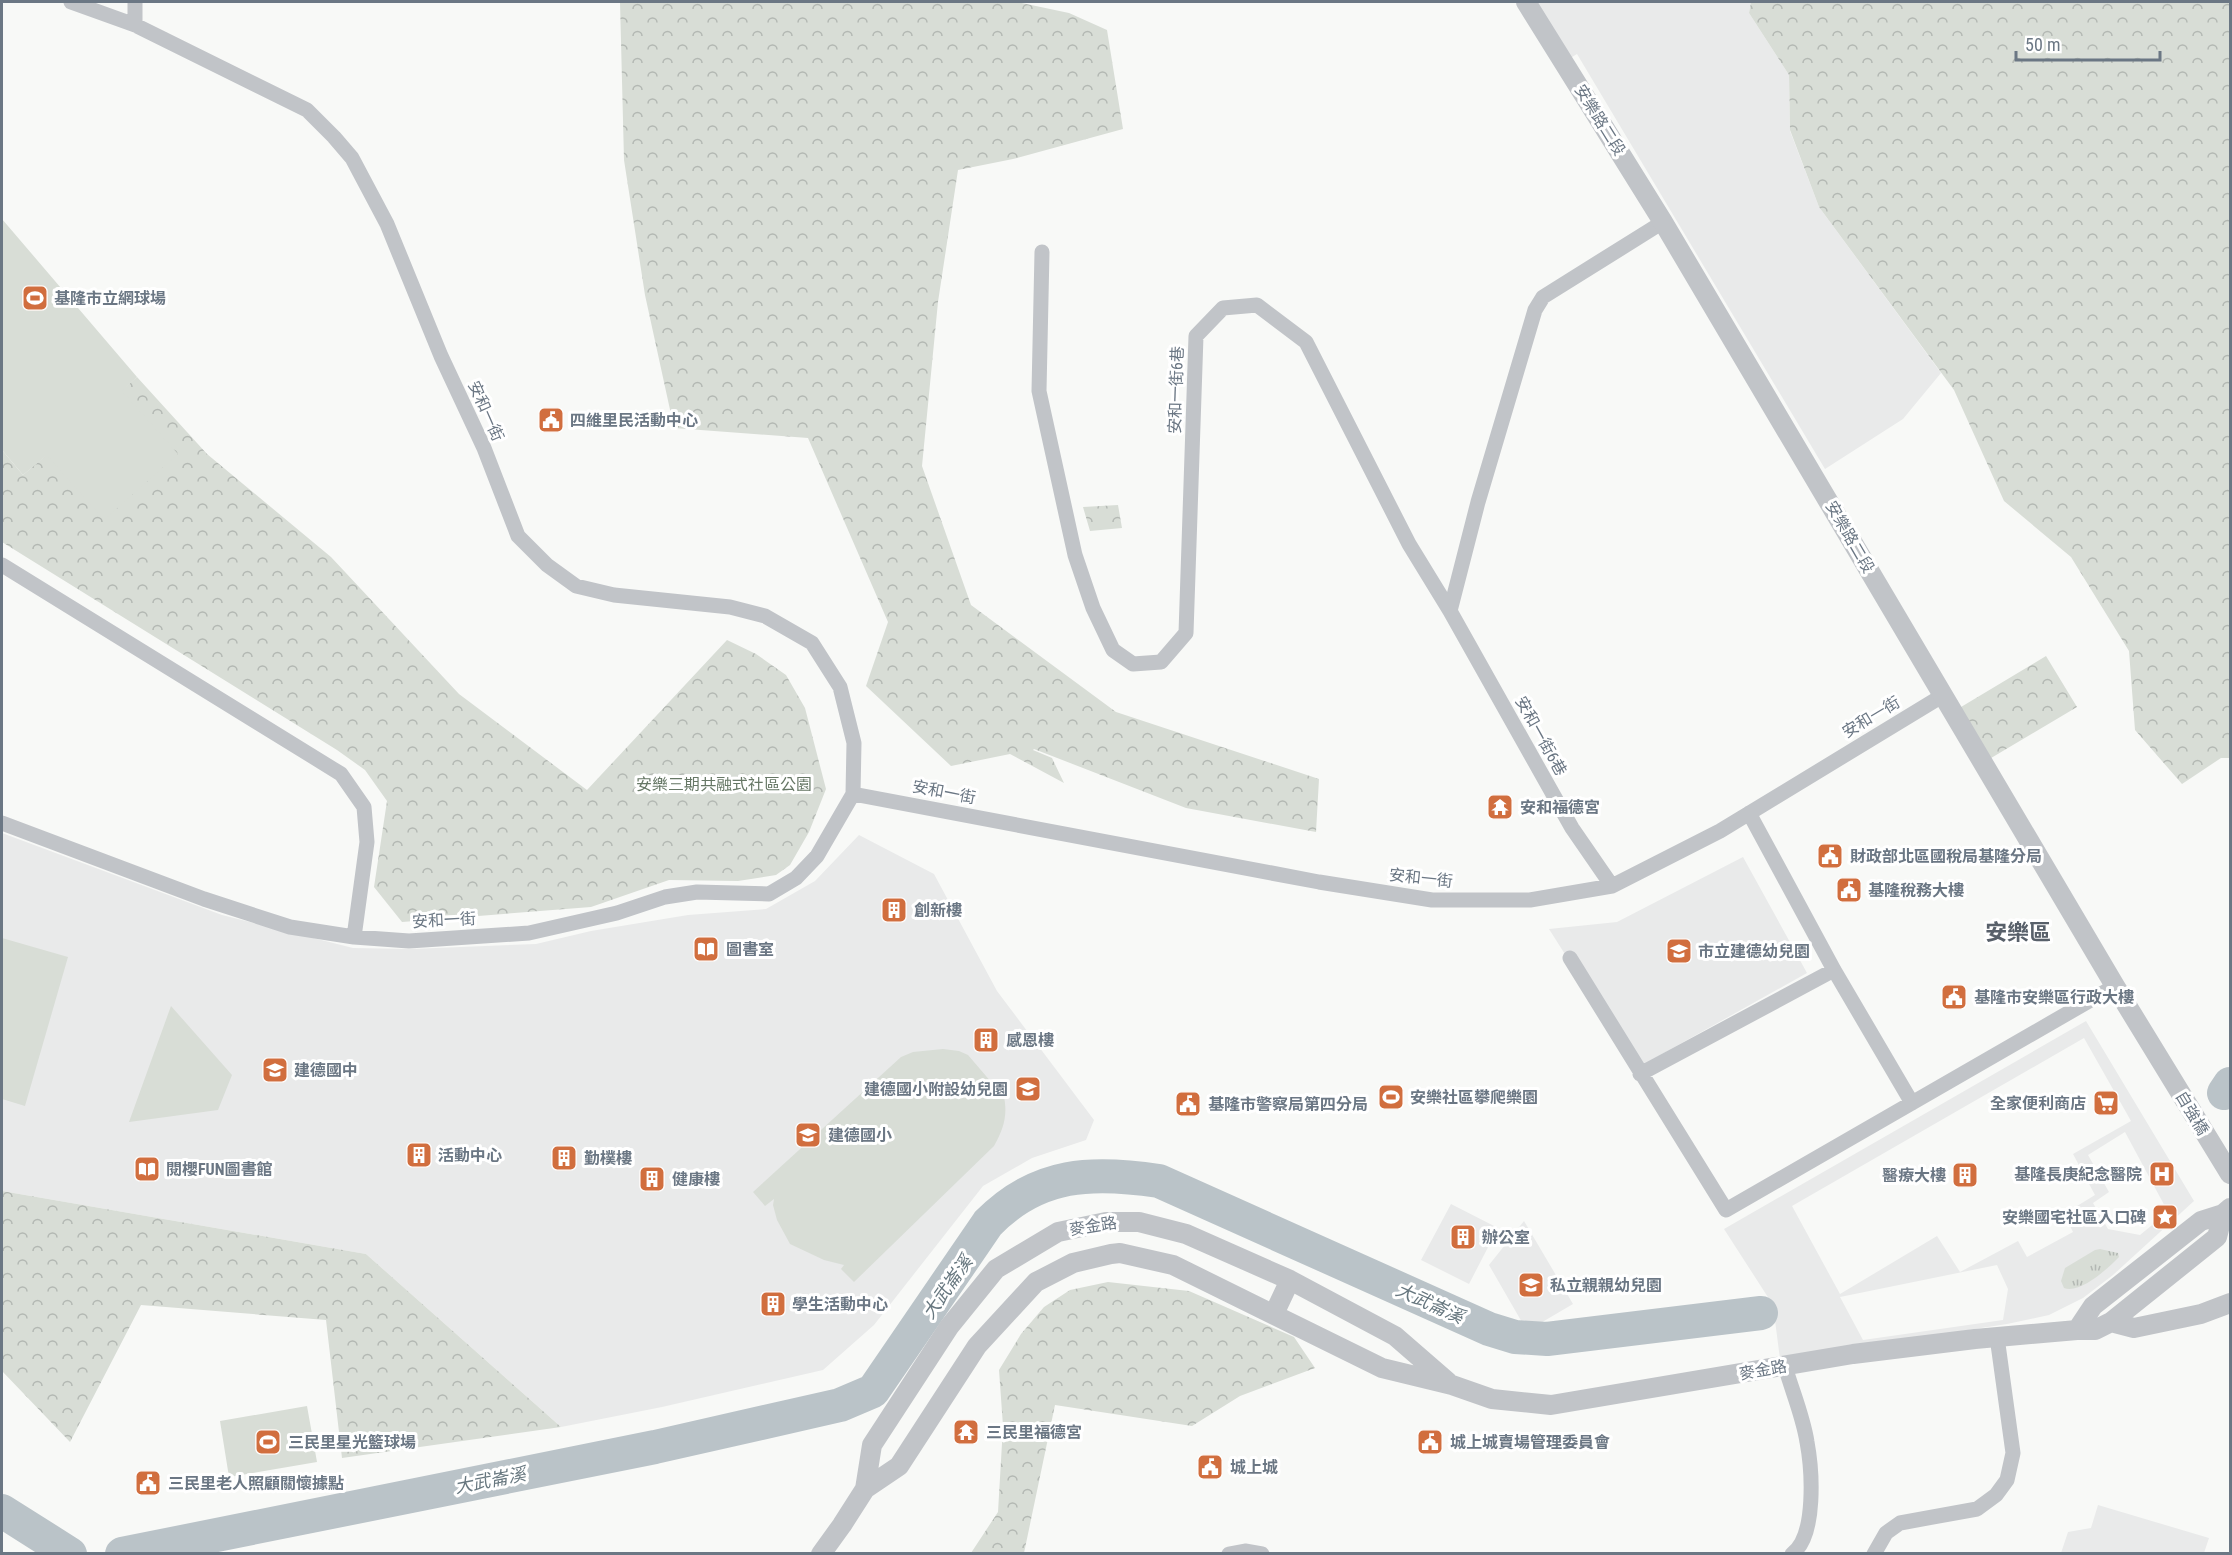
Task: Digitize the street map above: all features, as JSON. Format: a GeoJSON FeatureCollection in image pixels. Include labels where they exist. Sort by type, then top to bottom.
{"type":"FeatureCollection","features":[{"type":"Feature","properties":{"kind":"street","name":"安和一街"},"geometry":{"type":"LineString","coordinates":[[2,823],[204,899],[290,927],[354,937],[409,941],[529,933],[617,913],[665,897],[697,892],[769,894],[796,878],[817,856],[853,794],[854,743],[840,687],[812,643],[765,616],[730,607],[614,595],[576,586],[547,565],[518,536],[484,448],[441,356],[387,224],[352,158],[307,110],[135,25],[107,8],[71,2]]}},
{"type":"Feature","properties":{"kind":"street"},"geometry":{"type":"LineString","coordinates":[[135,2],[135,25]]}},
{"type":"Feature","properties":{"kind":"street","name":"安樂路二段"},"geometry":{"type":"LineString","coordinates":[[1526,2],[1663,222],[1942,696],[2169,1075]]}},
{"type":"Feature","properties":{"kind":"street"},"geometry":{"type":"LineString","coordinates":[[1450,611],[1478,502],[1535,310],[1543,297],[1663,222]]}},
{"type":"Feature","properties":{"kind":"street","name":"安和一街6巷"},"geometry":{"type":"LineString","coordinates":[[1042,252],[1040,391],[1075,555],[1093,608],[1113,650],[1133,664],[1161,662],[1185,633],[1196,336],[1223,309],[1257,305],[1306,342],[1409,544],[1450,611],[1572,828],[1612,886]]}},
{"type":"Feature","properties":{"kind":"street"},"geometry":{"type":"LineString","coordinates":[[2,565],[152,655],[341,774],[364,807],[367,842],[354,937]]}},
{"type":"Feature","properties":{"kind":"street","name":"安和一街"},"geometry":{"type":"LineString","coordinates":[[853,794],[1319,882],[1432,900],[1530,900],[1612,886],[1720,831],[1942,696]]}},
{"type":"Feature","properties":{"kind":"street"},"geometry":{"type":"LineString","coordinates":[[1749,813],[1834,970],[1912,1103]]}},
{"type":"Feature","properties":{"kind":"street"},"geometry":{"type":"LineString","coordinates":[[1570,958],[1726,1210],[2115,986]]}},
{"type":"Feature","properties":{"kind":"street"},"geometry":{"type":"LineString","coordinates":[[1640,1074],[1834,970]]}},
{"type":"Feature","properties":{"kind":"street","name":"自強橋"},"geometry":{"type":"LineString","coordinates":[[2169,1075],[2230,1174]]}},
{"type":"Feature","properties":{"kind":"street","name":"麥金路"},"geometry":{"type":"LineString","coordinates":[[865,1489],[899,1466],[977,1346],[1036,1282],[1072,1263],[1120,1253],[1173,1265],[1382,1368],[1452,1385],[1492,1399],[1551,1405],[1852,1354],[1997,1336],[2095,1330],[2110,1322],[2217,1237],[2227,1211]]}},
{"type":"Feature","properties":{"kind":"street","name":"麥金路"},"geometry":{"type":"LineString","coordinates":[[2078,1330],[2093,1306],[2201,1221],[2227,1211]]}},
{"type":"Feature","properties":{"kind":"street","name":"麥金路"},"geometry":{"type":"LineString","coordinates":[[821,1554],[843,1525],[865,1489],[872,1445],[950,1327],[996,1269],[1058,1232],[1106,1222],[1139,1222],[1186,1234],[1290,1280],[1395,1336],[1452,1385]]}},
{"type":"Feature","properties":{"kind":"street"},"geometry":{"type":"LineString","coordinates":[[1274,1314],[1290,1280]]}},
{"type":"Feature","properties":{"kind":"street"},"geometry":{"type":"LineString","coordinates":[[2110,1322],[2134,1328],[2201,1314],[2230,1303]]}},
{"type":"Feature","properties":{"kind":"street"},"geometry":{"type":"LineString","coordinates":[[1874,1554],[1886,1533],[1900,1523],[1977,1509],[1996,1495],[2007,1479],[2013,1453],[1997,1336]]}},
{"type":"Feature","properties":{"kind":"street"},"geometry":{"type":"LineString","coordinates":[[1785,1366],[1807,1441],[1811,1488],[1806,1531],[1796,1551],[1792,1554]]}},
{"type":"Feature","properties":{"kind":"street"},"geometry":{"type":"LineString","coordinates":[[1229,1554],[1245,1551],[1262,1554]]}},
{"type":"Feature","properties":{"kind":"shaded area"},"geometry":{"type":"Polygon","coordinates":[[[1528,2],[1751,2],[1749,13],[1789,75],[1790,131],[1819,207],[1941,373],[1903,419],[1825,469],[1577,54],[1564,62],[1528,2]]]}},
{"type":"Feature","properties":{"kind":"shaded area"},"geometry":{"type":"Polygon","coordinates":[[[2,833],[222,915],[353,948],[411,949],[536,944],[591,931],[688,915],[766,909],[815,881],[859,835],[934,874],[997,991],[1094,1120],[1086,1140],[1032,1158],[983,1186],[874,1325],[823,1370],[662,1407],[561,1427],[366,1254],[2,1191],[2,833]]]}},
{"type":"Feature","properties":{"kind":"shaded area","name":"市立建德幼兒園"},"geometry":{"type":"Polygon","coordinates":[[[1743,857],[1807,973],[1637,1068],[1549,929],[1617,922],[1743,857]]]}},
{"type":"Feature","properties":{"kind":"shaded area","name":"基隆長庚紀念醫院"},"geometry":{"type":"Polygon","coordinates":[[[2086,1021],[2194,1201],[2113,1275],[2083,1298],[2049,1315],[2007,1324],[1780,1359],[1773,1305],[1724,1229],[2086,1021]],[[2084,1038],[1792,1206],[1840,1294],[1937,1236],[1960,1272],[2018,1241],[2027,1257],[2073,1232],[2064,1214],[2095,1195],[2073,1154],[2131,1121],[2084,1038]],[[2125,1132],[2088,1155],[2109,1192],[2093,1203],[2108,1229],[2140,1235],[2168,1212],[2125,1132]],[[1997,1265],[1840,1297],[1863,1340],[2003,1320],[2008,1289],[1997,1265]]]}},
{"type":"Feature","properties":{"kind":"shaded area","name":"辦公室"},"geometry":{"type":"Polygon","coordinates":[[[1451,1204],[1498,1228],[1469,1284],[1421,1260],[1451,1204]]]}},
{"type":"Feature","properties":{"kind":"shaded area","name":"私立親親幼兒園"},"geometry":{"type":"Polygon","coordinates":[[[1524,1221],[1573,1304],[1527,1331],[1489,1265],[1524,1221]]]}},
{"type":"Feature","properties":{"kind":"shaded area"},"geometry":{"type":"Polygon","coordinates":[[[2098,1505],[2209,1538],[2204,1553],[2061,1553],[2068,1532],[2091,1528],[2098,1505]]]}},
{"type":"Feature","properties":{"kind":"green space"},"geometry":{"type":"Polygon","coordinates":[[[620,2],[1017,2],[1069,13],[1107,30],[1123,129],[1013,159],[958,170],[938,302],[922,466],[971,605],[1116,712],[1319,779],[1316,832],[1186,808],[1034,749],[1052,758],[1064,783],[1010,754],[951,766],[866,686],[888,622],[808,438],[674,428],[645,295],[624,160],[620,2]]]}},
{"type":"Feature","properties":{"kind":"green space"},"geometry":{"type":"Polygon","coordinates":[[[1751,2],[2230,2],[2230,758],[2221,758],[2182,784],[2135,730],[2129,651],[2071,557],[2004,501],[1954,390],[1819,207],[1790,130],[1789,75],[1749,13],[1751,2]]]}},
{"type":"Feature","properties":{"kind":"green space","name":"基隆市立網球場"},"geometry":{"type":"Polygon","coordinates":[[[2,219],[137,377],[122,391],[178,454],[104,520],[47,455],[23,475],[2,450],[2,219]]]}},
{"type":"Feature","properties":{"kind":"green space","name":"安樂三期共融式社區公園"},"geometry":{"type":"Polygon","coordinates":[[[137,377],[207,454],[331,557],[459,694],[587,790],[727,640],[756,654],[786,675],[805,708],[826,789],[809,832],[790,865],[776,875],[738,881],[669,880],[591,907],[402,922],[374,887],[387,801],[365,770],[337,750],[2,542],[2,450],[23,475],[137,377]]]}},
{"type":"Feature","properties":{"kind":"green space"},"geometry":{"type":"Polygon","coordinates":[[[1118,505],[1122,528],[1090,531],[1083,507],[1118,505]]]}},
{"type":"Feature","properties":{"kind":"green space"},"geometry":{"type":"Polygon","coordinates":[[[2046,656],[2077,707],[1981,764],[1951,713],[2046,656]]]}},
{"type":"Feature","properties":{"kind":"green space"},"geometry":{"type":"Polygon","coordinates":[[[2,938],[68,957],[25,1106],[2,1099],[2,938]]]}},
{"type":"Feature","properties":{"kind":"green space"},"geometry":{"type":"Polygon","coordinates":[[[171,1006],[232,1075],[218,1110],[129,1122],[171,1006]]]}},
{"type":"Feature","properties":{"kind":"green space"},"geometry":{"type":"Polygon","coordinates":[[[943,1049],[968,1055],[1004,1097],[1005,1117],[1002,1128],[994,1146],[854,1282],[841,1269],[844,1265],[824,1260],[790,1244],[777,1220],[773,1205],[774,1199],[765,1206],[753,1192],[901,1057],[913,1052],[943,1049]]]}},
{"type":"Feature","properties":{"kind":"green space"},"geometry":{"type":"Polygon","coordinates":[[[2,1191],[366,1254],[561,1427],[342,1458],[326,1320],[141,1305],[70,1442],[2,1371],[2,1191]]]}},
{"type":"Feature","properties":{"kind":"green space"},"geometry":{"type":"Polygon","coordinates":[[[2100,1249],[2118,1253],[2119,1257],[2086,1284],[2071,1289],[2064,1288],[2061,1281],[2065,1268],[2100,1249]]]}},
{"type":"Feature","properties":{"kind":"green space"},"geometry":{"type":"Polygon","coordinates":[[[1108,1282],[1189,1291],[1294,1337],[1315,1368],[1240,1396],[1192,1426],[1055,1405],[1024,1553],[971,1553],[998,1512],[1003,1426],[999,1370],[1021,1334],[1044,1307],[1070,1290],[1108,1282]]]}},
{"type":"Feature","properties":{"kind":"green space","name":"三民里星光籃球場"},"geometry":{"type":"Polygon","coordinates":[[[307,1406],[317,1462],[229,1477],[220,1421],[307,1406]]]}},
{"type":"Feature","properties":{"kind":"waterway","name":"大武崙溪"},"geometry":{"type":"LineString","coordinates":[[2224,1093],[2230,1084]]}},
{"type":"Feature","properties":{"kind":"waterway","name":"大武崙溪"},"geometry":{"type":"LineString","coordinates":[[122,1554],[655,1447],[840,1405],[873,1391],[988,1223],[1007,1206],[1027,1194],[1068,1179],[1111,1176],[1159,1181],[1489,1329],[1515,1337],[1547,1339],[1761,1313]]}},
{"type":"Feature","properties":{"kind":"waterway","name":"大武崙溪"},"geometry":{"type":"LineString","coordinates":[[2,1511],[70,1554]]}},
{"type":"Feature","properties":{"kind":"place","name":"基隆市立網球場"},"geometry":{"type":"Point","coordinates":[35,298]}},
{"type":"Feature","properties":{"kind":"place","name":"四維里民活動中心"},"geometry":{"type":"Point","coordinates":[551,420]}},
{"type":"Feature","properties":{"kind":"place","name":"安和福德宮"},"geometry":{"type":"Point","coordinates":[1500,807]}},
{"type":"Feature","properties":{"kind":"place","name":"財政部北區國稅局基隆分局"},"geometry":{"type":"Point","coordinates":[1830,856]}},
{"type":"Feature","properties":{"kind":"place","name":"基隆稅務大樓"},"geometry":{"type":"Point","coordinates":[1849,890]}},
{"type":"Feature","properties":{"kind":"place","name":"創新樓"},"geometry":{"type":"Point","coordinates":[894,910]}},
{"type":"Feature","properties":{"kind":"place","name":"圖書室"},"geometry":{"type":"Point","coordinates":[706,949]}},
{"type":"Feature","properties":{"kind":"place","name":"市立建德幼兒園"},"geometry":{"type":"Point","coordinates":[1679,951]}},
{"type":"Feature","properties":{"kind":"place","name":"基隆市安樂區行政大樓"},"geometry":{"type":"Point","coordinates":[1954,997]}},
{"type":"Feature","properties":{"kind":"place","name":"感恩樓"},"geometry":{"type":"Point","coordinates":[986,1040]}},
{"type":"Feature","properties":{"kind":"place","name":"建德國中"},"geometry":{"type":"Point","coordinates":[275,1070]}},
{"type":"Feature","properties":{"kind":"place","name":"建德國小附設幼兒園"},"geometry":{"type":"Point","coordinates":[1028,1089]}},
{"type":"Feature","properties":{"kind":"place","name":"安樂社區攀爬樂園"},"geometry":{"type":"Point","coordinates":[1391,1097]}},
{"type":"Feature","properties":{"kind":"place","name":"全家便利商店"},"geometry":{"type":"Point","coordinates":[2106,1103]}},
{"type":"Feature","properties":{"kind":"place","name":"基隆市警察局第四分局"},"geometry":{"type":"Point","coordinates":[1188,1104]}},
{"type":"Feature","properties":{"kind":"place","name":"建德國小"},"geometry":{"type":"Point","coordinates":[808,1135]}},
{"type":"Feature","properties":{"kind":"place","name":"活動中心"},"geometry":{"type":"Point","coordinates":[419,1155]}},
{"type":"Feature","properties":{"kind":"place","name":"勤樸樓"},"geometry":{"type":"Point","coordinates":[564,1158]}},
{"type":"Feature","properties":{"kind":"place","name":"閱櫻FUN圖書館"},"geometry":{"type":"Point","coordinates":[147,1169]}},
{"type":"Feature","properties":{"kind":"place","name":"基隆長庚紀念醫院"},"geometry":{"type":"Point","coordinates":[2162,1174]}},
{"type":"Feature","properties":{"kind":"place","name":"醫療大樓"},"geometry":{"type":"Point","coordinates":[1965,1175]}},
{"type":"Feature","properties":{"kind":"place","name":"健康樓"},"geometry":{"type":"Point","coordinates":[652,1179]}},
{"type":"Feature","properties":{"kind":"place","name":"安樂國宅社區入口碑"},"geometry":{"type":"Point","coordinates":[2165,1217]}},
{"type":"Feature","properties":{"kind":"place","name":"辦公室"},"geometry":{"type":"Point","coordinates":[1463,1237]}},
{"type":"Feature","properties":{"kind":"place","name":"私立親親幼兒園"},"geometry":{"type":"Point","coordinates":[1531,1285]}},
{"type":"Feature","properties":{"kind":"place","name":"學生活動中心"},"geometry":{"type":"Point","coordinates":[773,1304]}},
{"type":"Feature","properties":{"kind":"place","name":"三民里福德宮"},"geometry":{"type":"Point","coordinates":[966,1432]}},
{"type":"Feature","properties":{"kind":"place","name":"三民里星光籃球場"},"geometry":{"type":"Point","coordinates":[268,1442]}},
{"type":"Feature","properties":{"kind":"place","name":"城上城賣場管理委員會"},"geometry":{"type":"Point","coordinates":[1430,1442]}},
{"type":"Feature","properties":{"kind":"place","name":"城上城"},"geometry":{"type":"Point","coordinates":[1210,1467]}},
{"type":"Feature","properties":{"kind":"place","name":"三民里老人照顧關懷據點"},"geometry":{"type":"Point","coordinates":[148,1483]}},
{"type":"Feature","properties":{"kind":"district","name":"安樂區"},"geometry":{"type":"Point","coordinates":[2018,932]}}]}
